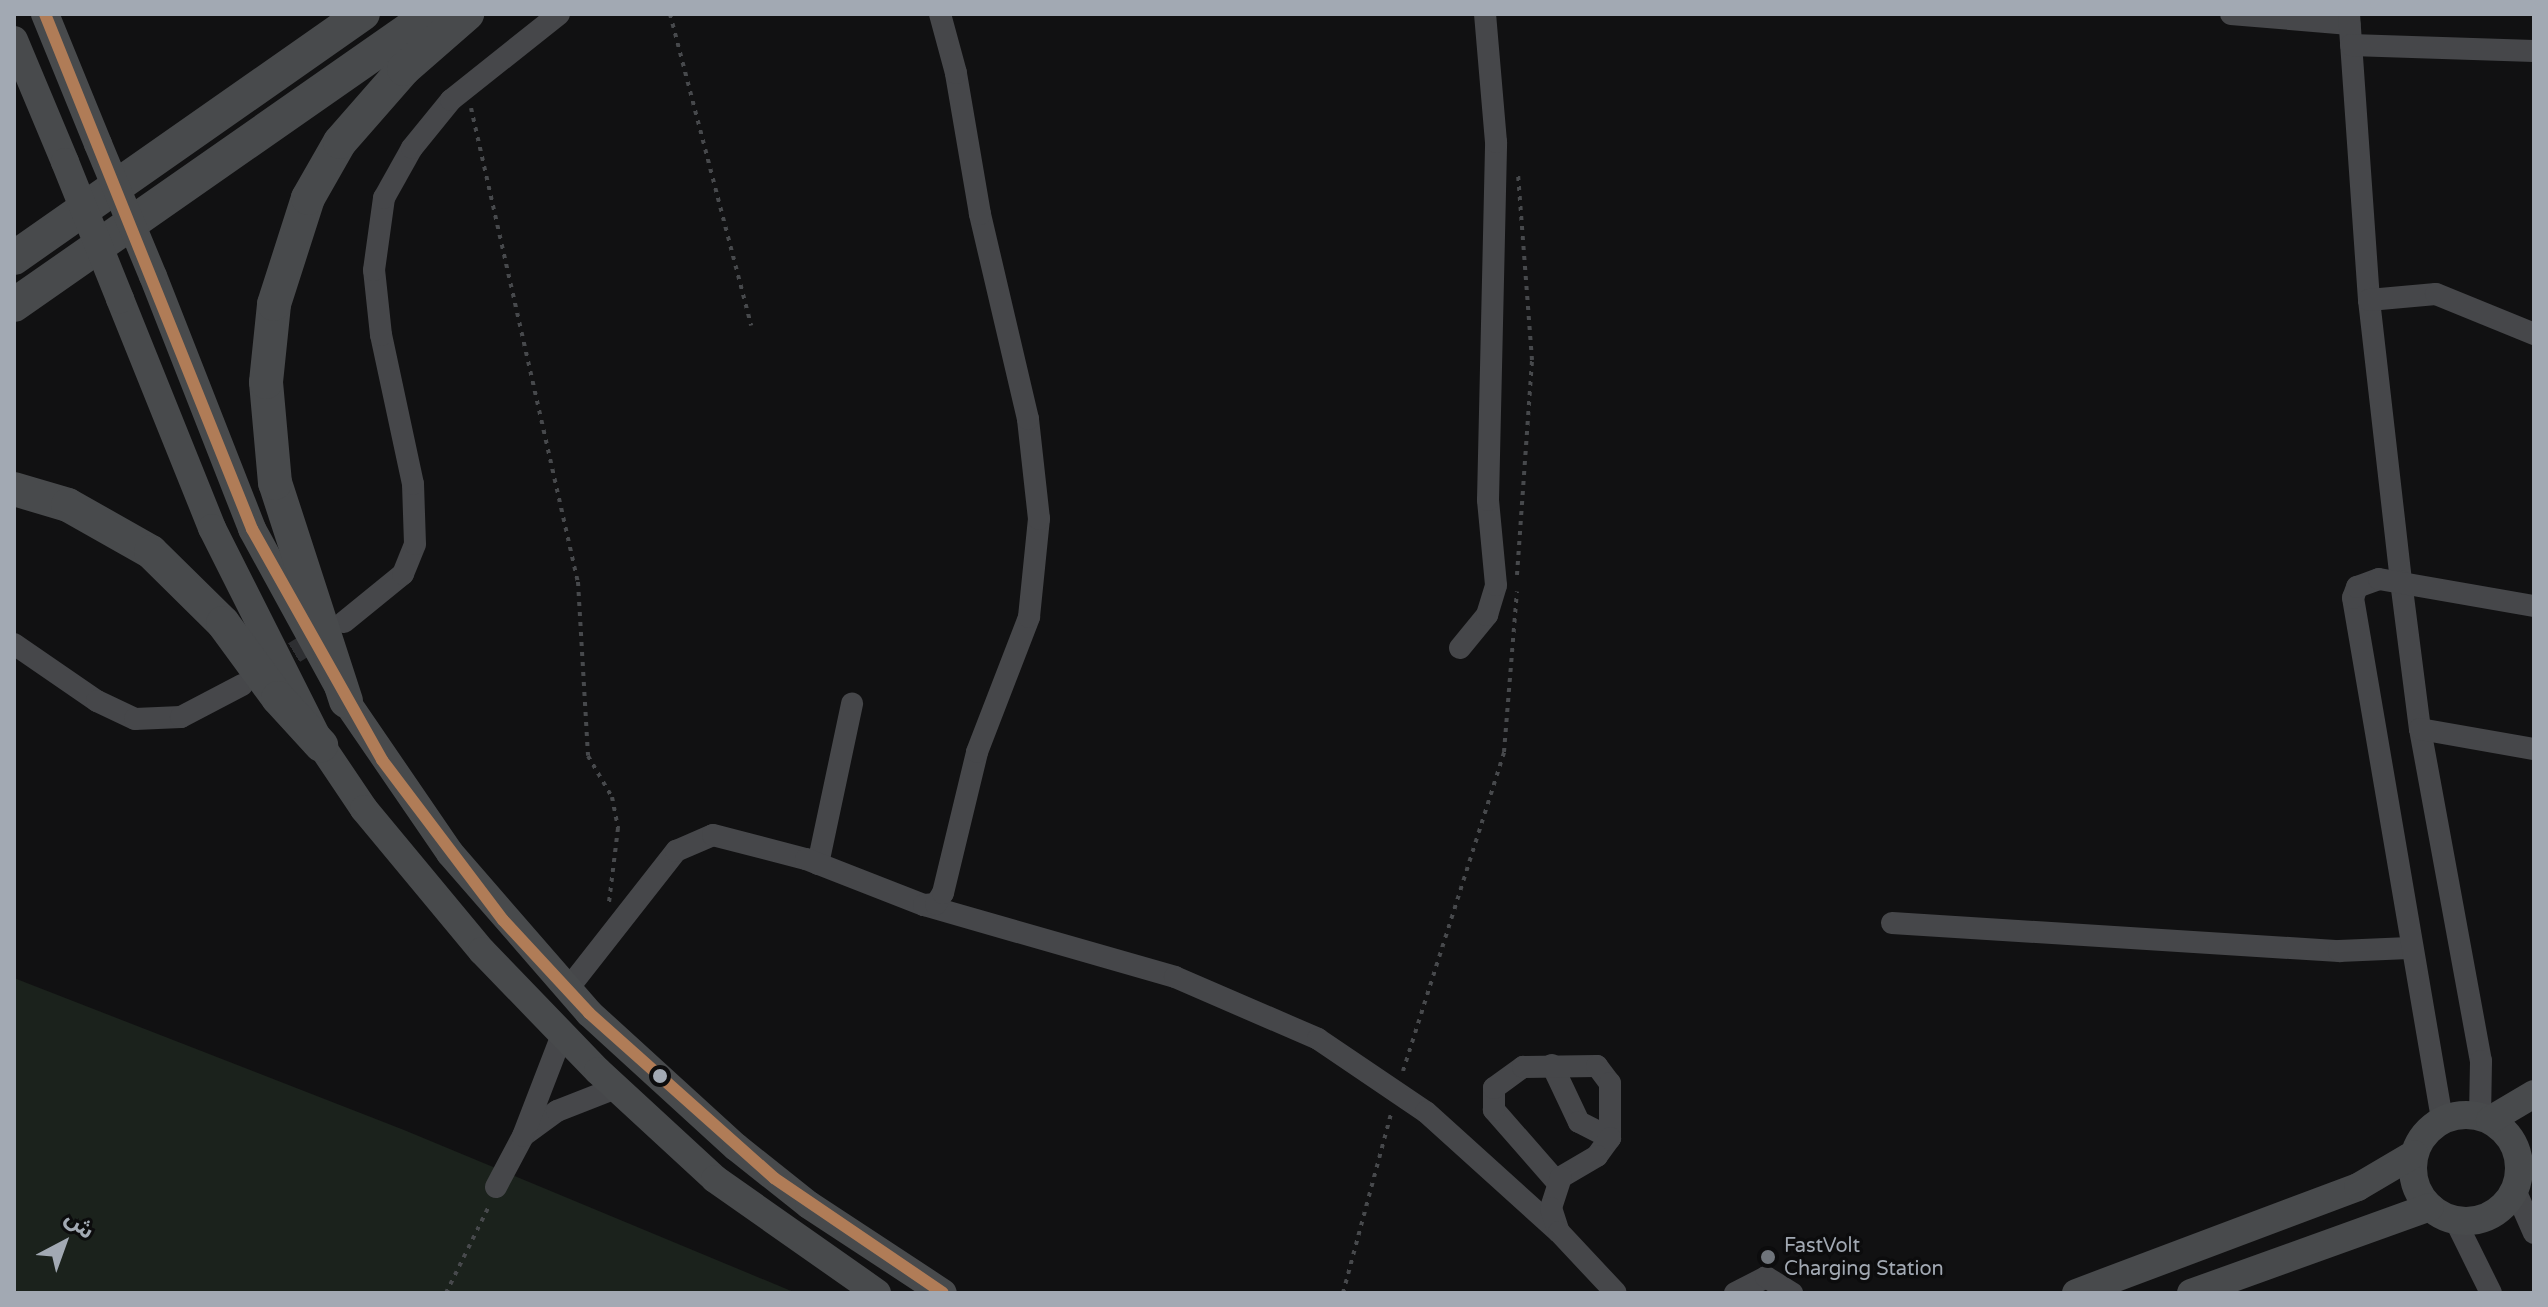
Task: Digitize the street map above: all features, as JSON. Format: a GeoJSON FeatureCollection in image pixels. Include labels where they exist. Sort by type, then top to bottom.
{"type":"FeatureCollection","features":[{"type":"Feature","properties":{"kind":"highway"},"geometry":{"type":"LineString","coordinates":[[14,258],[363,14]]}},
{"type":"Feature","properties":{"kind":"highway"},"geometry":{"type":"LineString","coordinates":[[14,305],[431,14]]}},
{"type":"Feature","properties":{"kind":"highway"},"geometry":{"type":"LineString","coordinates":[[346,701],[275,483],[266,382],[274,304],[308,198],[340,142],[404,69],[467,14]]}},
{"type":"Feature","properties":{"kind":"highway"},"geometry":{"type":"LineString","coordinates":[[14,489],[68,505],[151,552],[215,613],[278,698],[321,745]]}},
{"type":"Feature","properties":{"kind":"main road"},"geometry":{"type":"LineString","coordinates":[[45,14],[153,276],[252,529],[346,701],[450,853],[567,990],[747,1157],[809,1205],[943,1293]]}},
{"type":"Feature","properties":{"kind":"main road"},"geometry":{"type":"LineString","coordinates":[[14,40],[212,528],[321,745],[394,844],[482,951],[562,1035],[715,1179],[877,1293]]}},
{"type":"Feature","properties":{"kind":"main road"},"geometry":{"type":"LineString","coordinates":[[2485,1118],[2514,1144],[2523,1179],[2490,1216],[2455,1220],[2430,1207],[2412,1173],[2414,1154],[2429,1128],[2442,1119],[2485,1118],[2534,1094]]}},
{"type":"Feature","properties":{"kind":"main road"},"geometry":{"type":"LineString","coordinates":[[2076,1293],[2358,1187],[2414,1154]]}},
{"type":"Feature","properties":{"kind":"main road"},"geometry":{"type":"LineString","coordinates":[[2191,1293],[2430,1207]]}},
{"type":"Feature","properties":{"kind":"street"},"geometry":{"type":"LineString","coordinates":[[344,622],[403,574],[415,544],[413,484],[378,303],[379,217],[412,148],[466,86],[559,14]]}},
{"type":"Feature","properties":{"kind":"street"},"geometry":{"type":"LineString","coordinates":[[924,905],[936,904],[943,893],[977,752],[1029,617],[1039,519],[1028,419],[980,214],[956,73],[940,14]]}},
{"type":"Feature","properties":{"kind":"street"},"geometry":{"type":"LineString","coordinates":[[1460,648],[1487,615],[1496,585],[1488,500],[1496,142],[1485,14]]}},
{"type":"Feature","properties":{"kind":"street"},"geometry":{"type":"LineString","coordinates":[[2231,14],[2298,17],[2350,28],[2534,51]]}},
{"type":"Feature","properties":{"kind":"street"},"geometry":{"type":"LineString","coordinates":[[2350,28],[2369,300],[2401,581],[2420,729],[2481,1061],[2485,1118]]}},
{"type":"Feature","properties":{"kind":"street"},"geometry":{"type":"LineString","coordinates":[[2369,300],[2436,294],[2534,334]]}},
{"type":"Feature","properties":{"kind":"street"},"geometry":{"type":"LineString","coordinates":[[2442,1119],[2409,948],[2353,598],[2367,580],[2401,581],[2534,606]]}},
{"type":"Feature","properties":{"kind":"street"},"geometry":{"type":"LineString","coordinates":[[14,644],[97,701],[135,719],[181,717],[242,685]]}},
{"type":"Feature","properties":{"kind":"street"},"geometry":{"type":"LineString","coordinates":[[818,864],[852,704]]}},
{"type":"Feature","properties":{"kind":"street"},"geometry":{"type":"LineString","coordinates":[[2420,729],[2534,749]]}},
{"type":"Feature","properties":{"kind":"street"},"geometry":{"type":"LineString","coordinates":[[567,990],[676,851],[713,835],[818,864],[924,905],[1175,977],[1318,1039],[1426,1112],[1559,1232],[1616,1293]]}},
{"type":"Feature","properties":{"kind":"street"},"geometry":{"type":"LineString","coordinates":[[1892,923],[2339,951],[2409,948]]}},
{"type":"Feature","properties":{"kind":"street"},"geometry":{"type":"LineString","coordinates":[[496,1187],[523,1136],[562,1035]]}},
{"type":"Feature","properties":{"kind":"street"},"geometry":{"type":"LineString","coordinates":[[1552,1065],[1579,1122],[1610,1138]]}},
{"type":"Feature","properties":{"kind":"street"},"geometry":{"type":"LineString","coordinates":[[1557,1182],[1494,1110],[1494,1088],[1502,1079],[1523,1067],[1597,1066],[1610,1083],[1610,1138],[1597,1156],[1557,1182],[1551,1208],[1559,1232]]}},
{"type":"Feature","properties":{"kind":"street"},"geometry":{"type":"LineString","coordinates":[[523,1136],[557,1111],[616,1088]]}},
{"type":"Feature","properties":{"kind":"street"},"geometry":{"type":"LineString","coordinates":[[2523,1179],[2534,1233]]}},
{"type":"Feature","properties":{"kind":"street"},"geometry":{"type":"LineString","coordinates":[[2455,1220],[2491,1293]]}},
{"type":"Feature","properties":{"kind":"street"},"geometry":{"type":"LineString","coordinates":[[2473,1293],[2475,1257]]}},
{"type":"Feature","properties":{"kind":"street"},"geometry":{"type":"LineString","coordinates":[[1735,1293],[1766,1277],[1792,1293]]}},
{"type":"Feature","properties":{"kind":"path"},"geometry":{"type":"LineString","coordinates":[[670,14],[751,326]]}},
{"type":"Feature","properties":{"kind":"path"},"geometry":{"type":"LineString","coordinates":[[466,86],[578,582],[588,756],[612,797],[618,828],[619,855],[607,914]]}},
{"type":"Feature","properties":{"kind":"path"},"geometry":{"type":"LineString","coordinates":[[446,1293],[496,1187]]}},
{"type":"Feature","properties":{"kind":"shaded area"},"geometry":{"type":"Polygon","coordinates":[[[14,978],[404,1130],[796,1293],[14,1293],[14,978]]]}},
{"type":"Feature","properties":{"kind":"tunnel"},"geometry":{"type":"LineString","coordinates":[[266,670],[326,633]]}},
{"type":"Feature","properties":{"kind":"transit line"},"geometry":{"type":"LineString","coordinates":[[45,14],[252,529],[382,760],[503,920],[589,1013],[774,1178],[943,1293]]}},
{"type":"Feature","properties":{"kind":"place","name":"FastVolt Charging Station"},"geometry":{"type":"Point","coordinates":[1768,1257]}}]}
